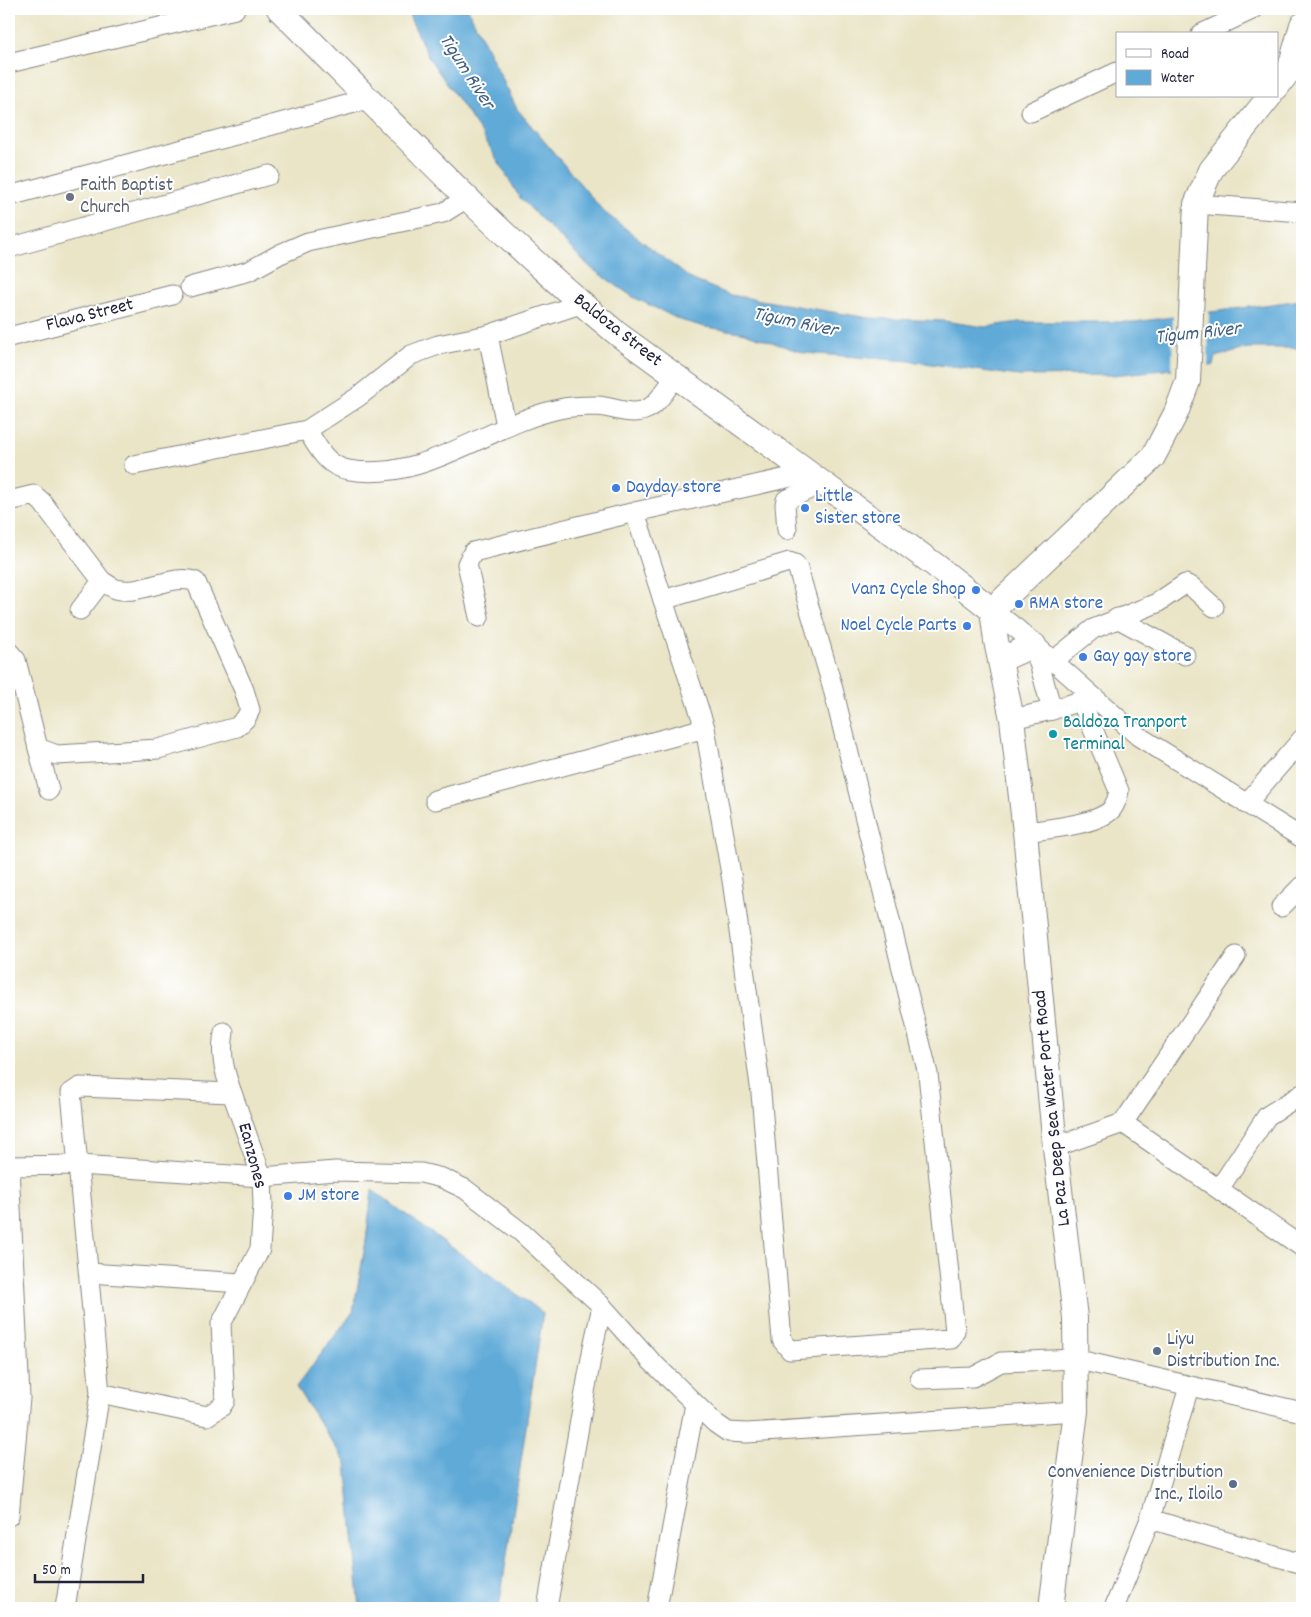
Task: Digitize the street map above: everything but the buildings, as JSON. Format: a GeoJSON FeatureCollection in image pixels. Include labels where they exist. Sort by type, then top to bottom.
{"type":"FeatureCollection","features":[{"type":"Feature","properties":{"kind":"main road","name":"Baldoza Street"},"geometry":{"type":"LineString","coordinates":[[279,9],[467,198],[580,304],[618,335],[816,478],[992,610]]}},
{"type":"Feature","properties":{"kind":"main road"},"geometry":{"type":"LineString","coordinates":[[1278,86],[1288,71],[1302,24]]}},
{"type":"Feature","properties":{"kind":"main road"},"geometry":{"type":"LineString","coordinates":[[992,610],[1153,457],[1176,413],[1188,381],[1195,210],[1211,170],[1268,98]]}},
{"type":"Feature","properties":{"kind":"main road","name":"La Paz Deep Sea Water Port Road"},"geometry":{"type":"LineString","coordinates":[[992,610],[1012,719],[1026,832],[1055,1147],[1075,1318],[1076,1411],[1055,1607]]}},
{"type":"Feature","properties":{"kind":"main road"},"geometry":{"type":"LineString","coordinates":[[1000,660],[1034,645]]}},
{"type":"Feature","properties":{"kind":"street"},"geometry":{"type":"LineString","coordinates":[[9,63],[235,9]]}},
{"type":"Feature","properties":{"kind":"street"},"geometry":{"type":"LineString","coordinates":[[1204,32],[1254,9]]}},
{"type":"Feature","properties":{"kind":"street"},"geometry":{"type":"LineString","coordinates":[[1031,112],[1116,72]]}},
{"type":"Feature","properties":{"kind":"street"},"geometry":{"type":"LineString","coordinates":[[9,196],[368,99]]}},
{"type":"Feature","properties":{"kind":"street"},"geometry":{"type":"LineString","coordinates":[[9,248],[269,175]]}},
{"type":"Feature","properties":{"kind":"street"},"geometry":{"type":"LineString","coordinates":[[190,287],[249,271],[280,254],[308,242],[443,213],[454,208],[467,198]]}},
{"type":"Feature","properties":{"kind":"street"},"geometry":{"type":"LineString","coordinates":[[1195,210],[1302,212]]}},
{"type":"Feature","properties":{"kind":"street","name":"Flava Street"},"geometry":{"type":"LineString","coordinates":[[9,337],[172,295]]}},
{"type":"Feature","properties":{"kind":"street"},"geometry":{"type":"LineString","coordinates":[[134,465],[307,430],[373,387],[384,375],[411,355],[438,345],[488,335],[580,304]]}},
{"type":"Feature","properties":{"kind":"street"},"geometry":{"type":"LineString","coordinates":[[488,335],[506,426]]}},
{"type":"Feature","properties":{"kind":"street"},"geometry":{"type":"LineString","coordinates":[[307,430],[325,459],[333,466],[350,470],[382,471],[424,463],[506,426],[568,407],[598,406],[639,412],[653,405],[676,376]]}},
{"type":"Feature","properties":{"kind":"street"},"geometry":{"type":"LineString","coordinates":[[479,617],[467,564],[473,552],[635,512],[816,478]]}},
{"type":"Feature","properties":{"kind":"street"},"geometry":{"type":"LineString","coordinates":[[787,530],[784,504],[786,500],[816,478]]}},
{"type":"Feature","properties":{"kind":"street"},"geometry":{"type":"LineString","coordinates":[[9,501],[34,495],[42,502],[102,581],[116,589],[145,589],[184,578],[196,582],[244,690],[250,710],[246,718],[237,727],[158,749],[57,755],[38,748]]}},
{"type":"Feature","properties":{"kind":"street"},"geometry":{"type":"LineString","coordinates":[[635,512],[663,600],[705,728],[732,880],[761,1093],[782,1340],[790,1350],[951,1339],[955,1331],[928,1074],[834,695],[798,569],[795,564],[789,562],[663,600]]}},
{"type":"Feature","properties":{"kind":"street"},"geometry":{"type":"LineString","coordinates":[[80,610],[102,581]]}},
{"type":"Feature","properties":{"kind":"street"},"geometry":{"type":"LineString","coordinates":[[1053,660],[1093,629],[1157,603],[1185,584],[1192,587],[1214,607]]}},
{"type":"Feature","properties":{"kind":"street"},"geometry":{"type":"LineString","coordinates":[[992,610],[1053,660],[1138,736],[1302,838]]}},
{"type":"Feature","properties":{"kind":"street"},"geometry":{"type":"LineString","coordinates":[[1117,618],[1185,655]]}},
{"type":"Feature","properties":{"kind":"street"},"geometry":{"type":"LineString","coordinates":[[1034,645],[1052,710]]}},
{"type":"Feature","properties":{"kind":"street"},"geometry":{"type":"LineString","coordinates":[[9,652],[16,660],[50,790]]}},
{"type":"Feature","properties":{"kind":"street"},"geometry":{"type":"LineString","coordinates":[[1012,719],[1077,702],[1084,708],[1119,791],[1118,799],[1112,809],[1092,820],[1026,832]]}},
{"type":"Feature","properties":{"kind":"street"},"geometry":{"type":"LineString","coordinates":[[436,800],[705,728]]}},
{"type":"Feature","properties":{"kind":"street"},"geometry":{"type":"LineString","coordinates":[[1246,804],[1302,739]]}},
{"type":"Feature","properties":{"kind":"street"},"geometry":{"type":"LineString","coordinates":[[1281,907],[1302,886]]}},
{"type":"Feature","properties":{"kind":"street"},"geometry":{"type":"LineString","coordinates":[[1055,1147],[1123,1124],[1236,956]]}},
{"type":"Feature","properties":{"kind":"street","name":"Eanzones"},"geometry":{"type":"LineString","coordinates":[[100,1393],[194,1415],[207,1416],[216,1411],[225,1401],[221,1324],[260,1249],[263,1205],[262,1177],[223,1070],[221,1050],[224,1032]]}},
{"type":"Feature","properties":{"kind":"street"},"geometry":{"type":"LineString","coordinates":[[65,1608],[100,1393],[71,1093],[74,1089],[232,1093]]}},
{"type":"Feature","properties":{"kind":"street"},"geometry":{"type":"LineString","coordinates":[[1219,1189],[1267,1116],[1302,1094]]}},
{"type":"Feature","properties":{"kind":"street"},"geometry":{"type":"LineString","coordinates":[[1123,1124],[1302,1247]]}},
{"type":"Feature","properties":{"kind":"street"},"geometry":{"type":"LineString","coordinates":[[9,1516],[20,1398],[9,1166],[79,1164],[262,1177],[335,1171],[421,1173],[442,1178],[465,1189],[521,1232],[602,1306],[650,1360],[715,1423],[728,1432],[747,1433],[1076,1411]]}},
{"type":"Feature","properties":{"kind":"street"},"geometry":{"type":"LineString","coordinates":[[89,1273],[242,1283]]}},
{"type":"Feature","properties":{"kind":"street"},"geometry":{"type":"LineString","coordinates":[[547,1608],[593,1347],[602,1306]]}},
{"type":"Feature","properties":{"kind":"street"},"geometry":{"type":"LineString","coordinates":[[920,1379],[973,1377],[1001,1362],[1075,1359],[1302,1412]]}},
{"type":"Feature","properties":{"kind":"street"},"geometry":{"type":"LineString","coordinates":[[1114,1608],[1150,1519],[1189,1387]]}},
{"type":"Feature","properties":{"kind":"street"},"geometry":{"type":"LineString","coordinates":[[657,1608],[695,1404]]}},
{"type":"Feature","properties":{"kind":"street"},"geometry":{"type":"LineString","coordinates":[[1150,1519],[1302,1564]]}},
{"type":"Feature","properties":{"kind":"water","name":"Tigum River"},"geometry":{"type":"Polygon","coordinates":[[[406,9],[468,9],[517,109],[604,212],[691,279],[730,295],[869,318],[944,321],[984,327],[1019,322],[1135,322],[1302,300],[1302,348],[1248,348],[1215,357],[1213,365],[1113,375],[1019,376],[910,361],[804,353],[741,332],[705,327],[680,320],[633,297],[591,268],[520,198],[482,134],[429,58],[406,9]]]}},
{"type":"Feature","properties":{"kind":"water"},"geometry":{"type":"Polygon","coordinates":[[[372,1190],[543,1313],[499,1608],[360,1608],[346,1463],[296,1387],[353,1312],[366,1241],[372,1190]]]}},
{"type":"Feature","properties":{"kind":"pier"},"geometry":{"type":"Polygon","coordinates":[[[1209,310],[1208,368],[1172,372],[1173,315],[1209,310]]]}},
{"type":"Feature","properties":{"kind":"place","name":"Faith Baptist Church"},"geometry":{"type":"Point","coordinates":[70,197]}},
{"type":"Feature","properties":{"kind":"place","name":"Dayday store"},"geometry":{"type":"Point","coordinates":[616,488]}},
{"type":"Feature","properties":{"kind":"place","name":"Little Sister store"},"geometry":{"type":"Point","coordinates":[805,508]}},
{"type":"Feature","properties":{"kind":"place","name":"Vanz Cycle Shop"},"geometry":{"type":"Point","coordinates":[976,590]}},
{"type":"Feature","properties":{"kind":"place","name":"RMA store"},"geometry":{"type":"Point","coordinates":[1019,604]}},
{"type":"Feature","properties":{"kind":"place","name":"Noel Cycle Parts"},"geometry":{"type":"Point","coordinates":[967,626]}},
{"type":"Feature","properties":{"kind":"place","name":"Gay gay store"},"geometry":{"type":"Point","coordinates":[1083,657]}},
{"type":"Feature","properties":{"kind":"place","name":"Baldoza Tranport Terminal"},"geometry":{"type":"Point","coordinates":[1053,734]}},
{"type":"Feature","properties":{"kind":"place","name":"JM store"},"geometry":{"type":"Point","coordinates":[288,1196]}},
{"type":"Feature","properties":{"kind":"place","name":"Liyu Distribution Inc."},"geometry":{"type":"Point","coordinates":[1157,1351]}},
{"type":"Feature","properties":{"kind":"place","name":"Convenience Distribution Inc., Iloilo"},"geometry":{"type":"Point","coordinates":[1233,1484]}}]}
